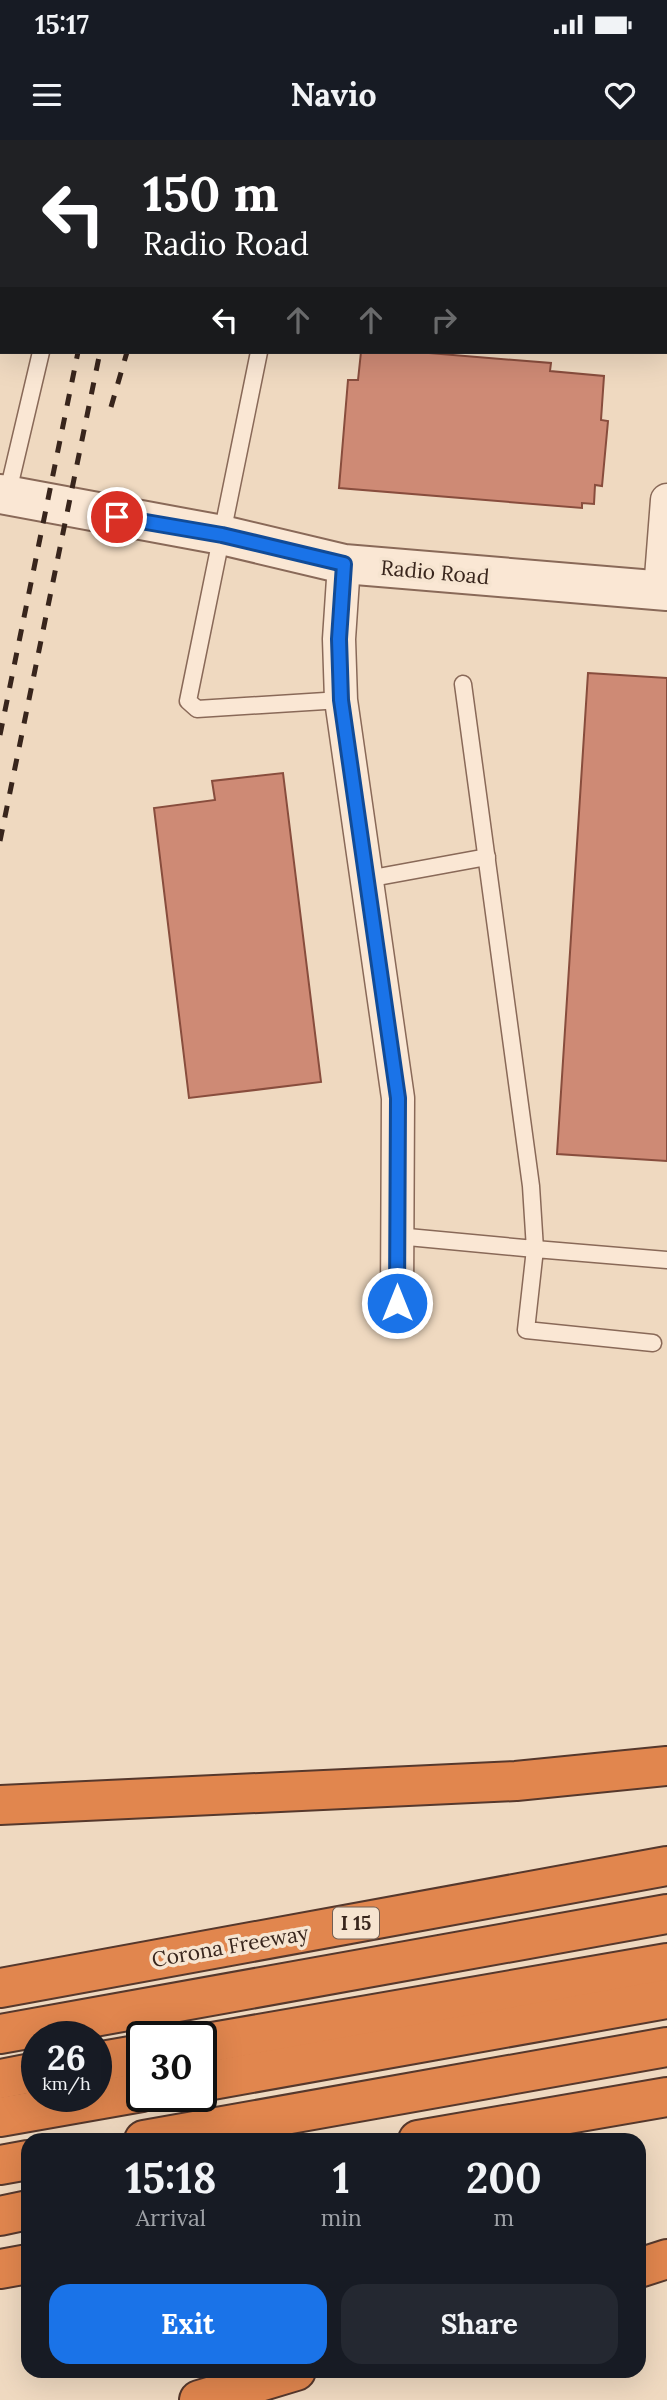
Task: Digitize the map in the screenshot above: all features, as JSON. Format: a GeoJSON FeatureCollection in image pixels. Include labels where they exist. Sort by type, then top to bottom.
{"type":"FeatureCollection","features":[{"type":"Feature","properties":{"kind":"highway"},"geometry":{"type":"LineString","coordinates":[[0,1805],[516,1781],[667,1766]]}},
{"type":"Feature","properties":{"kind":"highway"},"geometry":{"type":"LineString","coordinates":[[0,1791],[200,1797]]}},
{"type":"Feature","properties":{"kind":"highway","name":"Corona Freeway"},"geometry":{"type":"LineString","coordinates":[[0,1987],[667,1866]]}},
{"type":"Feature","properties":{"kind":"highway"},"geometry":{"type":"LineString","coordinates":[[0,2034],[667,1914]]}},
{"type":"Feature","properties":{"kind":"highway"},"geometry":{"type":"LineString","coordinates":[[217,2078],[602,1993],[667,1963]]}},
{"type":"Feature","properties":{"kind":"highway"},"geometry":{"type":"LineString","coordinates":[[217,2042],[602,1993],[667,1999]]}},
{"type":"Feature","properties":{"kind":"highway"},"geometry":{"type":"LineString","coordinates":[[183,2133],[667,2046]]}},
{"type":"Feature","properties":{"kind":"highway"},"geometry":{"type":"LineString","coordinates":[[0,2079],[21,2076]]}},
{"type":"Feature","properties":{"kind":"highway"},"geometry":{"type":"LineString","coordinates":[[0,2117],[126,2095]]}},
{"type":"Feature","properties":{"kind":"highway"},"geometry":{"type":"LineString","coordinates":[[459,2133],[667,2097]]}},
{"type":"Feature","properties":{"kind":"highway"},"geometry":{"type":"LineString","coordinates":[[0,2165],[21,2161]]}},
{"type":"Feature","properties":{"kind":"highway"},"geometry":{"type":"LineString","coordinates":[[0,2216],[21,2212]]}},
{"type":"Feature","properties":{"kind":"highway"},"geometry":{"type":"LineString","coordinates":[[646,2266],[667,2259]]}},
{"type":"Feature","properties":{"kind":"highway"},"geometry":{"type":"LineString","coordinates":[[0,2269],[21,2265]]}},
{"type":"Feature","properties":{"kind":"highway"},"geometry":{"type":"LineString","coordinates":[[199,2400],[273,2378]]}},
{"type":"Feature","properties":{"kind":"street","name":"Radio Road"},"geometry":{"type":"LineString","coordinates":[[4,495],[222,535],[344,564],[663,591]]}},
{"type":"Feature","properties":{"kind":"street"},"geometry":{"type":"LineString","coordinates":[[663,591],[667,500]]}},
{"type":"Feature","properties":{"kind":"street"},"geometry":{"type":"LineString","coordinates":[[344,564],[339,639],[341,700],[398,1098],[397,1303]]}},
{"type":"Feature","properties":{"kind":"lane"},"geometry":{"type":"LineString","coordinates":[[4,495],[40,354]]}},
{"type":"Feature","properties":{"kind":"lane"},"geometry":{"type":"LineString","coordinates":[[259,354],[188,701],[197,709],[341,700]]}},
{"type":"Feature","properties":{"kind":"lane"},"geometry":{"type":"LineString","coordinates":[[463,684],[531,1186],[535,1249],[526,1330],[653,1343]]}},
{"type":"Feature","properties":{"kind":"lane"},"geometry":{"type":"LineString","coordinates":[[367,879],[487,857]]}},
{"type":"Feature","properties":{"kind":"lane"},"geometry":{"type":"LineString","coordinates":[[397,1236],[667,1260]]}},
{"type":"Feature","properties":{"kind":"building"},"geometry":{"type":"Polygon","coordinates":[[[361,354],[441,354],[551,363],[550,371],[604,376],[601,420],[608,421],[602,486],[595,485],[594,504],[582,503],[582,508],[339,488],[348,380],[358,380],[361,354]]]}},
{"type":"Feature","properties":{"kind":"building"},"geometry":{"type":"Polygon","coordinates":[[[588,673],[667,678],[667,1161],[557,1154],[588,673]]]}},
{"type":"Feature","properties":{"kind":"building"},"geometry":{"type":"Polygon","coordinates":[[[283,773],[321,1082],[189,1098],[154,808],[215,800],[212,781],[283,773]]]}},
{"type":"Feature","properties":{"kind":"railway"},"geometry":{"type":"LineString","coordinates":[[0,735],[78,354]]}},
{"type":"Feature","properties":{"kind":"railway"},"geometry":{"type":"LineString","coordinates":[[0,841],[100,354]]}},
{"type":"Feature","properties":{"kind":"railway"},"geometry":{"type":"LineString","coordinates":[[111,407],[126,354]]}},
{"type":"Feature","properties":{"kind":"route"},"geometry":{"type":"LineString","coordinates":[[117,517],[222,535],[344,564],[339,639],[341,700],[398,1098],[397,1303]]}}]}
